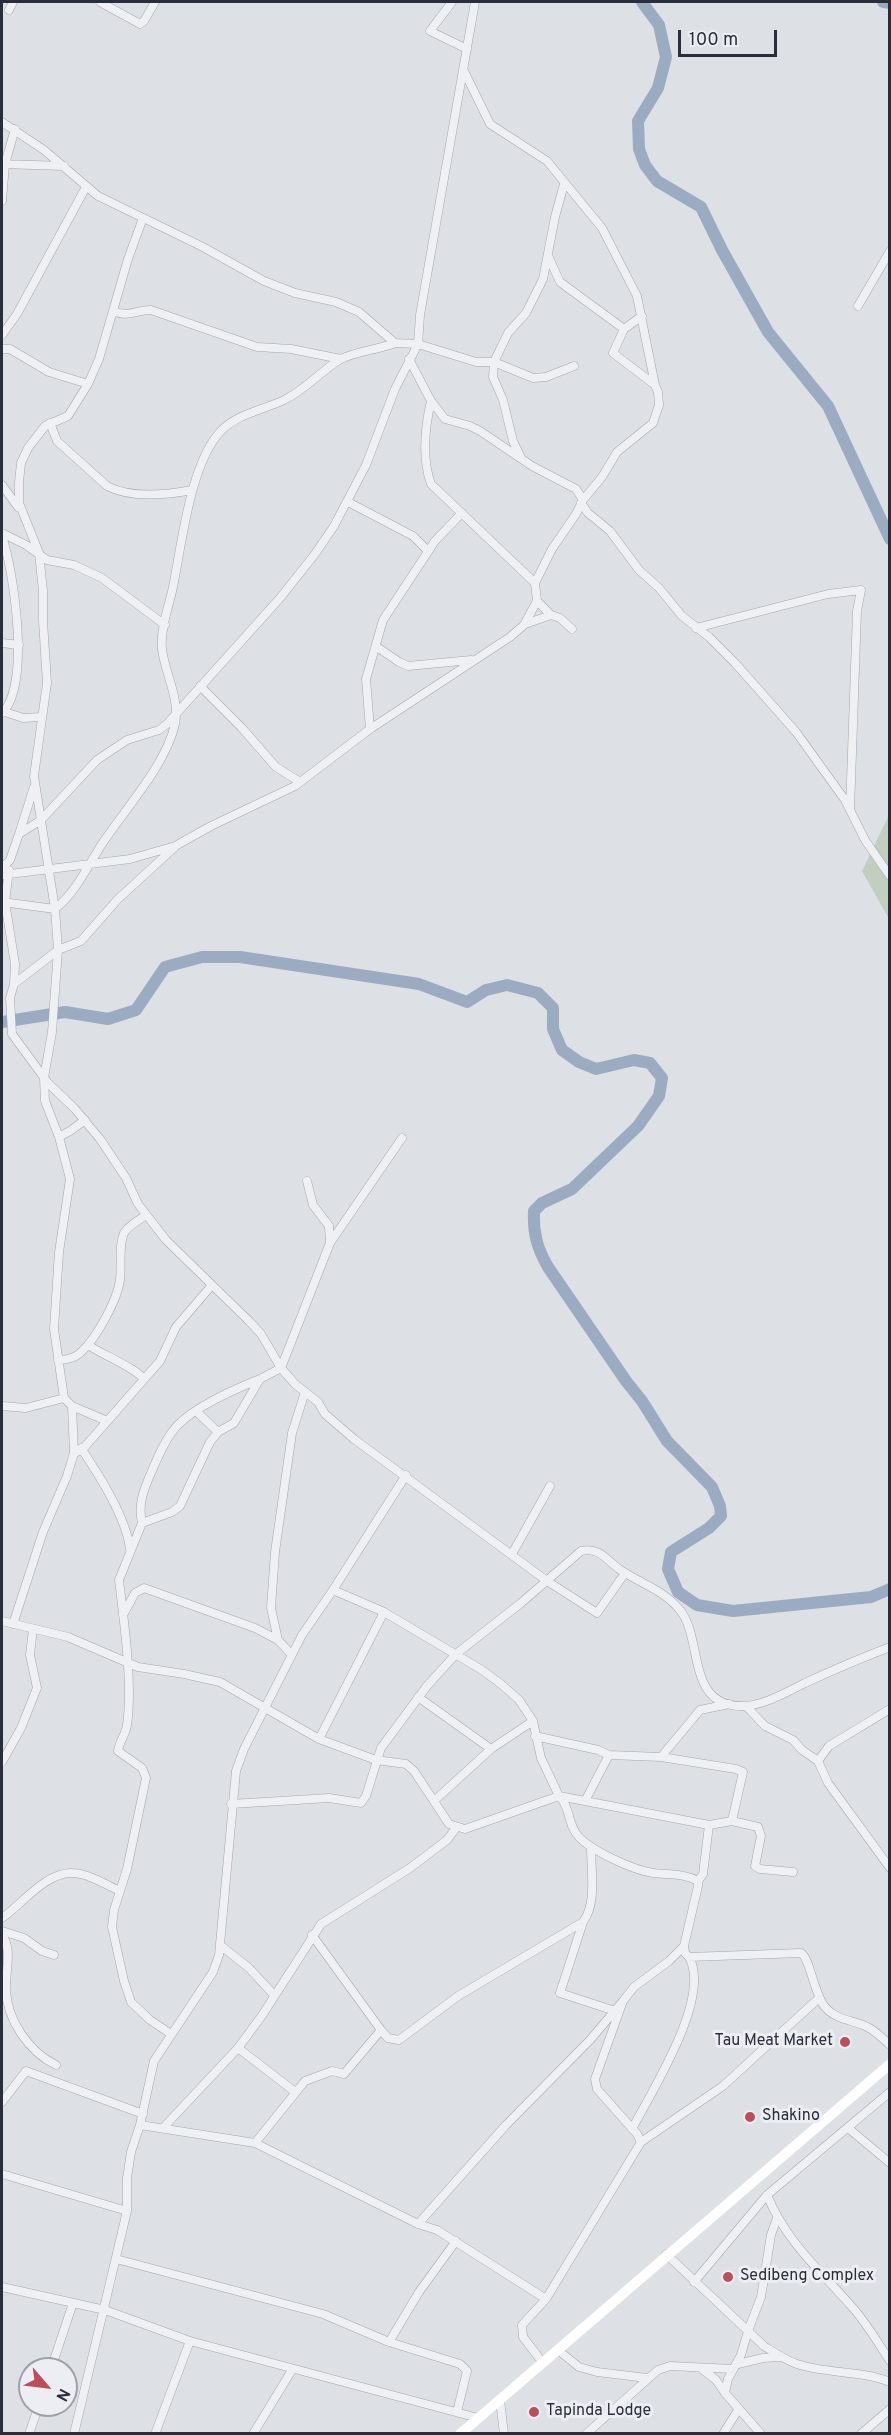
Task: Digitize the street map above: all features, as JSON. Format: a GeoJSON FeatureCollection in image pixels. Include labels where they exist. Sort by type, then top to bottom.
{"type":"FeatureCollection","features":[{"type":"Feature","properties":{"kind":"street"},"geometry":{"type":"LineString","coordinates":[[9,10],[13,2]]}},
{"type":"Feature","properties":{"kind":"street"},"geometry":{"type":"LineString","coordinates":[[100,2],[140,24],[155,2]]}},
{"type":"Feature","properties":{"kind":"street"},"geometry":{"type":"LineString","coordinates":[[452,2],[430,31],[466,49]]}},
{"type":"Feature","properties":{"kind":"street"},"geometry":{"type":"LineString","coordinates":[[19,834],[41,820],[97,760],[127,740],[164,728],[280,598],[315,554],[348,502],[417,344],[420,315],[475,2]]}},
{"type":"Feature","properties":{"kind":"street"},"geometry":{"type":"LineString","coordinates":[[464,71],[490,124],[548,161],[564,184],[586,206],[602,228],[637,296],[658,392],[659,405],[653,423],[617,453],[602,477],[582,501],[576,514],[552,549],[536,583],[537,601],[524,625]]}},
{"type":"Feature","properties":{"kind":"street"},"geometry":{"type":"LineString","coordinates":[[2,122],[15,129],[64,166],[98,196],[201,246],[264,281],[295,293],[336,302],[359,312],[395,343]]}},
{"type":"Feature","properties":{"kind":"street"},"geometry":{"type":"LineString","coordinates":[[2,201],[3,164],[15,129]]}},
{"type":"Feature","properties":{"kind":"street"},"geometry":{"type":"LineString","coordinates":[[3,164],[64,166]]}},
{"type":"Feature","properties":{"kind":"street"},"geometry":{"type":"LineString","coordinates":[[521,458],[513,441],[503,400],[493,377],[494,362],[508,333],[526,313],[543,279],[564,184]]}},
{"type":"Feature","properties":{"kind":"street"},"geometry":{"type":"LineString","coordinates":[[2,335],[23,304],[86,187]]}},
{"type":"Feature","properties":{"kind":"street"},"geometry":{"type":"LineString","coordinates":[[21,511],[18,498],[21,463],[41,430],[50,423],[68,416],[88,384],[99,359],[143,218]]}},
{"type":"Feature","properties":{"kind":"street"},"geometry":{"type":"LineString","coordinates":[[858,306],[890,251]]}},
{"type":"Feature","properties":{"kind":"street"},"geometry":{"type":"LineString","coordinates":[[549,258],[560,282],[624,329]]}},
{"type":"Feature","properties":{"kind":"street"},"geometry":{"type":"LineString","coordinates":[[113,311],[128,315],[151,309],[257,347],[291,349],[341,359]]}},
{"type":"Feature","properties":{"kind":"street"},"geometry":{"type":"LineString","coordinates":[[642,316],[624,329],[613,353],[655,385]]}},
{"type":"Feature","properties":{"kind":"street"},"geometry":{"type":"LineString","coordinates":[[3,902],[55,909],[67,900],[152,773],[173,731],[177,711],[162,651],[165,625],[192,490],[211,445],[225,427],[245,415],[294,395],[341,359],[395,343],[417,344],[476,362],[494,362],[533,378],[546,377],[574,366]]}},
{"type":"Feature","properties":{"kind":"street"},"geometry":{"type":"LineString","coordinates":[[2,349],[10,350],[49,372],[88,384]]}},
{"type":"Feature","properties":{"kind":"street"},"geometry":{"type":"LineString","coordinates":[[409,359],[430,401],[445,419],[470,426],[532,466],[576,489],[588,513],[610,531],[639,570],[659,588],[682,616],[709,637],[735,663],[796,732],[823,766],[865,840],[890,876]]}},
{"type":"Feature","properties":{"kind":"street"},"geometry":{"type":"LineString","coordinates":[[430,401],[424,428],[429,477],[432,484],[536,583]]}},
{"type":"Feature","properties":{"kind":"street"},"geometry":{"type":"LineString","coordinates":[[50,423],[57,441],[113,489],[138,494],[171,494],[192,490]]}},
{"type":"Feature","properties":{"kind":"street"},"geometry":{"type":"LineString","coordinates":[[2,485],[21,511],[34,537],[39,553],[44,591],[43,621],[47,683],[34,776],[55,909],[58,950],[52,1032],[44,1078],[45,1101],[59,1137],[70,1179],[61,1234],[54,1303],[54,1329],[64,1398],[72,1406],[107,1421]]}},
{"type":"Feature","properties":{"kind":"street"},"geometry":{"type":"LineString","coordinates":[[348,502],[413,536],[428,551]]}},
{"type":"Feature","properties":{"kind":"street"},"geometry":{"type":"LineString","coordinates":[[369,729],[366,679],[383,620],[428,551],[462,513]]}},
{"type":"Feature","properties":{"kind":"street"},"geometry":{"type":"LineString","coordinates":[[2,534],[19,540],[50,561],[74,565],[102,578],[165,625]]}},
{"type":"Feature","properties":{"kind":"street"},"geometry":{"type":"LineString","coordinates":[[2,534],[11,571],[19,645],[9,702],[2,712],[23,718],[42,717]]}},
{"type":"Feature","properties":{"kind":"street"},"geometry":{"type":"LineString","coordinates":[[696,628],[828,594],[861,590],[857,611],[850,810]]}},
{"type":"Feature","properties":{"kind":"street"},"geometry":{"type":"LineString","coordinates":[[537,601],[551,615],[560,618],[572,629]]}},
{"type":"Feature","properties":{"kind":"street"},"geometry":{"type":"LineString","coordinates":[[14,984],[58,950],[81,941],[118,899],[177,846],[202,830],[300,782],[369,729],[510,637],[524,625],[551,615]]}},
{"type":"Feature","properties":{"kind":"street"},"geometry":{"type":"LineString","coordinates":[[2,643],[19,645]]}},
{"type":"Feature","properties":{"kind":"street"},"geometry":{"type":"LineString","coordinates":[[377,647],[408,666],[473,660]]}},
{"type":"Feature","properties":{"kind":"street"},"geometry":{"type":"LineString","coordinates":[[200,686],[241,727],[276,767],[300,782]]}},
{"type":"Feature","properties":{"kind":"street"},"geometry":{"type":"LineString","coordinates":[[35,786],[4,872],[3,902],[15,964],[14,984],[10,998],[12,1034],[44,1078],[85,1120],[126,1178],[131,1194],[146,1215],[166,1240],[261,1334],[281,1368],[295,1384],[318,1402],[325,1414],[354,1439],[406,1475],[547,1581],[597,1613],[626,1573]]}},
{"type":"Feature","properties":{"kind":"street"},"geometry":{"type":"LineString","coordinates":[[4,872],[130,859],[177,846]]}},
{"type":"Feature","properties":{"kind":"street"},"geometry":{"type":"LineString","coordinates":[[59,1137],[85,1120]]}},
{"type":"Feature","properties":{"kind":"street"},"geometry":{"type":"LineString","coordinates":[[171,2034],[150,2020],[131,2002],[112,1927],[114,1911],[128,1869],[146,1778],[142,1767],[118,1751],[127,1726],[128,1663],[119,1580],[142,1523],[139,1511],[141,1497],[172,1430],[196,1411],[281,1368],[330,1243],[402,1138]]}},
{"type":"Feature","properties":{"kind":"street"},"geometry":{"type":"LineString","coordinates":[[307,1181],[313,1205],[329,1226],[330,1243]]}},
{"type":"Feature","properties":{"kind":"street"},"geometry":{"type":"LineString","coordinates":[[58,1360],[75,1357],[88,1345],[102,1323],[119,1287],[124,1233],[146,1215]]}},
{"type":"Feature","properties":{"kind":"street"},"geometry":{"type":"LineString","coordinates":[[74,1454],[82,1450],[144,1379],[165,1353],[176,1327],[212,1285]]}},
{"type":"Feature","properties":{"kind":"street"},"geometry":{"type":"LineString","coordinates":[[88,1345],[106,1357],[135,1370],[144,1379]]}},
{"type":"Feature","properties":{"kind":"street"},"geometry":{"type":"LineString","coordinates":[[142,1523],[172,1512],[180,1506],[210,1442],[218,1432],[234,1423],[260,1379]]}},
{"type":"Feature","properties":{"kind":"street"},"geometry":{"type":"LineString","coordinates":[[278,1640],[271,1608],[275,1552],[292,1433],[305,1392]]}},
{"type":"Feature","properties":{"kind":"street"},"geometry":{"type":"LineString","coordinates":[[2,1406],[26,1408],[64,1398]]}},
{"type":"Feature","properties":{"kind":"street"},"geometry":{"type":"LineString","coordinates":[[13,1624],[42,1532],[67,1476],[74,1454],[72,1406]]}},
{"type":"Feature","properties":{"kind":"street"},"geometry":{"type":"LineString","coordinates":[[196,1411],[218,1432]]}},
{"type":"Feature","properties":{"kind":"street"},"geometry":{"type":"LineString","coordinates":[[72,1437],[123,1519],[130,1550]]}},
{"type":"Feature","properties":{"kind":"street"},"geometry":{"type":"LineString","coordinates":[[74,2433],[127,2211],[127,2178],[131,2152],[143,2114],[154,2061],[213,1972],[220,1946],[231,1804],[236,1771],[244,1749],[266,1709],[291,1654],[406,1475]]}},
{"type":"Feature","properties":{"kind":"street"},"geometry":{"type":"LineString","coordinates":[[512,1554],[550,1486]]}},
{"type":"Feature","properties":{"kind":"street"},"geometry":{"type":"LineString","coordinates":[[231,1804],[329,1798],[361,1803],[366,1796],[376,1760],[390,1734],[418,1697],[456,1654],[547,1581],[574,1556],[588,1549],[600,1552],[626,1573],[661,1593],[680,1610],[688,1628],[694,1657],[710,1695],[720,1701],[746,1706],[774,1698],[890,1647]]}},
{"type":"Feature","properties":{"kind":"street"},"geometry":{"type":"LineString","coordinates":[[122,1617],[135,1593],[144,1588],[255,1628],[278,1640],[291,1654]]}},
{"type":"Feature","properties":{"kind":"street"},"geometry":{"type":"LineString","coordinates":[[333,1590],[384,1612],[456,1654],[501,1684],[519,1700],[532,1721],[541,1758],[559,1796],[565,1802],[577,1836],[591,1847],[650,1872],[690,1877],[698,1881]]}},
{"type":"Feature","properties":{"kind":"street"},"geometry":{"type":"LineString","coordinates":[[319,1739],[384,1612]]}},
{"type":"Feature","properties":{"kind":"street"},"geometry":{"type":"LineString","coordinates":[[2,1621],[68,1637],[147,1669],[220,1682],[319,1739],[376,1760],[406,1764],[414,1771],[449,1824],[456,1828],[465,1829],[559,1796],[709,1825],[732,1821],[758,1827],[761,1836],[755,1866],[760,1869],[793,1872]]}},
{"type":"Feature","properties":{"kind":"street"},"geometry":{"type":"LineString","coordinates":[[2,1762],[21,1728],[37,1688],[30,1655],[33,1629]]}},
{"type":"Feature","properties":{"kind":"street"},"geometry":{"type":"LineString","coordinates":[[418,1697],[491,1749]]}},
{"type":"Feature","properties":{"kind":"street"},"geometry":{"type":"LineString","coordinates":[[661,1757],[700,1710],[731,1704]]}},
{"type":"Feature","properties":{"kind":"street"},"geometry":{"type":"LineString","coordinates":[[746,1706],[765,1726],[793,1740],[802,1750],[818,1761],[828,1783],[890,1868]]}},
{"type":"Feature","properties":{"kind":"street"},"geometry":{"type":"LineString","coordinates":[[818,1761],[829,1746],[890,1709]]}},
{"type":"Feature","properties":{"kind":"street"},"geometry":{"type":"LineString","coordinates":[[434,1802],[491,1749],[532,1721]]}},
{"type":"Feature","properties":{"kind":"street"},"geometry":{"type":"LineString","coordinates":[[535,1736],[598,1750],[609,1755],[661,1757],[743,1772],[732,1821]]}},
{"type":"Feature","properties":{"kind":"street"},"geometry":{"type":"LineString","coordinates":[[585,1801],[609,1755]]}},
{"type":"Feature","properties":{"kind":"street"},"geometry":{"type":"LineString","coordinates":[[632,2129],[678,2042],[692,2001],[695,1967],[685,1953],[684,1946],[698,1881],[703,1874],[709,1825]]}},
{"type":"Feature","properties":{"kind":"street"},"geometry":{"type":"LineString","coordinates":[[163,2128],[238,2048],[321,1924],[410,1868],[447,1840],[456,1828]]}},
{"type":"Feature","properties":{"kind":"street"},"geometry":{"type":"LineString","coordinates":[[312,1935],[381,2030],[388,2038],[399,2040],[458,1996],[583,1922],[590,1914],[592,1904],[591,1847]]}},
{"type":"Feature","properties":{"kind":"street"},"geometry":{"type":"LineString","coordinates":[[2,1918],[44,1884],[58,1876],[71,1873],[85,1876],[120,1891]]}},
{"type":"Feature","properties":{"kind":"street"},"geometry":{"type":"LineString","coordinates":[[583,1922],[560,1993],[615,2011]]}},
{"type":"Feature","properties":{"kind":"street"},"geometry":{"type":"LineString","coordinates":[[2,1933],[24,1938],[42,1951],[54,1956]]}},
{"type":"Feature","properties":{"kind":"street"},"geometry":{"type":"LineString","coordinates":[[2,1933],[6,1943],[6,1992],[15,2028],[43,2059],[56,2065]]}},
{"type":"Feature","properties":{"kind":"street"},"geometry":{"type":"LineString","coordinates":[[220,1946],[249,1968],[274,1995]]}},
{"type":"Feature","properties":{"kind":"street"},"geometry":{"type":"LineString","coordinates":[[418,2224],[506,2125],[590,2040],[634,1987],[669,1961],[684,1946]]}},
{"type":"Feature","properties":{"kind":"street"},"geometry":{"type":"LineString","coordinates":[[689,1957],[801,1953],[807,1959],[810,1975],[819,1998],[826,2008],[834,2015],[874,2030],[890,2045]]}},
{"type":"Feature","properties":{"kind":"street"},"geometry":{"type":"LineString","coordinates":[[543,2363],[521,2332],[522,2325],[546,2300],[641,2142],[723,2086],[819,1998]]}},
{"type":"Feature","properties":{"kind":"street"},"geometry":{"type":"LineString","coordinates":[[623,2001],[595,2079],[597,2089],[641,2142]]}},
{"type":"Feature","properties":{"kind":"street"},"geometry":{"type":"LineString","coordinates":[[255,2143],[304,2081],[332,2071],[344,2074],[381,2030]]}},
{"type":"Feature","properties":{"kind":"street"},"geometry":{"type":"LineString","coordinates":[[238,2048],[294,2091]]}},
{"type":"Feature","properties":{"kind":"street"},"geometry":{"type":"LineString","coordinates":[[460,2433],[890,2064]]}},
{"type":"Feature","properties":{"kind":"street"},"geometry":{"type":"LineString","coordinates":[[2,2102],[26,2071],[143,2114]]}},
{"type":"Feature","properties":{"kind":"street"},"geometry":{"type":"LineString","coordinates":[[694,2282],[767,2195],[890,2091]]}},
{"type":"Feature","properties":{"kind":"street"},"geometry":{"type":"LineString","coordinates":[[140,2125],[255,2143],[418,2224],[437,2230],[546,2300]]}},
{"type":"Feature","properties":{"kind":"street"},"geometry":{"type":"LineString","coordinates":[[848,2128],[890,2163]]}},
{"type":"Feature","properties":{"kind":"street"},"geometry":{"type":"LineString","coordinates":[[2,2174],[127,2211]]}},
{"type":"Feature","properties":{"kind":"street"},"geometry":{"type":"LineString","coordinates":[[767,2195],[777,2218],[798,2250],[853,2308],[890,2361]]}},
{"type":"Feature","properties":{"kind":"street"},"geometry":{"type":"LineString","coordinates":[[725,2393],[728,2379],[736,2366],[761,2297],[771,2235],[777,2218]]}},
{"type":"Feature","properties":{"kind":"street"},"geometry":{"type":"LineString","coordinates":[[389,2342],[419,2292],[456,2241]]}},
{"type":"Feature","properties":{"kind":"street"},"geometry":{"type":"LineString","coordinates":[[666,2254],[748,2331],[781,2357],[811,2367],[889,2379]]}},
{"type":"Feature","properties":{"kind":"street"},"geometry":{"type":"LineString","coordinates":[[116,2259],[323,2314],[389,2342],[460,2364],[467,2371],[457,2412]]}},
{"type":"Feature","properties":{"kind":"street"},"geometry":{"type":"LineString","coordinates":[[2,2288],[105,2310],[190,2341],[478,2418]]}},
{"type":"Feature","properties":{"kind":"street"},"geometry":{"type":"LineString","coordinates":[[55,2357],[73,2302]]}},
{"type":"Feature","properties":{"kind":"street"},"geometry":{"type":"LineString","coordinates":[[155,2433],[190,2341]]}},
{"type":"Feature","properties":{"kind":"street"},"geometry":{"type":"LineString","coordinates":[[558,2350],[579,2367],[597,2372],[647,2378]]}},
{"type":"Feature","properties":{"kind":"street"},"geometry":{"type":"LineString","coordinates":[[586,2433],[658,2370],[670,2366],[702,2369],[736,2366],[764,2358],[781,2357]]}},
{"type":"Feature","properties":{"kind":"street"},"geometry":{"type":"LineString","coordinates":[[702,2369],[716,2380],[738,2410],[761,2433]]}},
{"type":"Feature","properties":{"kind":"street"},"geometry":{"type":"LineString","coordinates":[[253,2433],[292,2370]]}},
{"type":"Feature","properties":{"kind":"street"},"geometry":{"type":"LineString","coordinates":[[500,2400],[504,2433]]}},
{"type":"Feature","properties":{"kind":"street"},"geometry":{"type":"LineString","coordinates":[[861,2433],[890,2409]]}},
{"type":"Feature","properties":{"kind":"street"},"geometry":{"type":"LineString","coordinates":[[723,2433],[738,2410]]}},
{"type":"Feature","properties":{"kind":"street"},"geometry":{"type":"LineString","coordinates":[[29,2433],[35,2417]]}},
{"type":"Feature","properties":{"kind":"green space"},"geometry":{"type":"Polygon","coordinates":[[[889,815],[889,919],[862,871],[889,815]]]}},
{"type":"Feature","properties":{"kind":"waterway"},"geometry":{"type":"LineString","coordinates":[[642,2],[659,25],[666,57],[658,88],[638,121],[639,149],[645,165],[657,181],[701,207],[722,250],[768,332],[828,406],[890,539]]}},
{"type":"Feature","properties":{"kind":"waterway"},"geometry":{"type":"LineString","coordinates":[[883,2],[890,3]]}},
{"type":"Feature","properties":{"kind":"waterway"},"geometry":{"type":"LineString","coordinates":[[2,1022],[65,1012],[108,1019],[136,1010],[165,967],[202,957],[240,957],[419,984],[467,1002],[486,990],[507,985],[538,993],[553,1008],[553,1029],[562,1050],[579,1062],[596,1069],[634,1060],[650,1063],[662,1078],[659,1096],[638,1126],[572,1189],[542,1203],[534,1211],[534,1226],[538,1247],[548,1267],[642,1401],[667,1441],[712,1487],[720,1506],[721,1516],[709,1528],[671,1552],[668,1569],[678,1592],[697,1605],[733,1611],[871,1597],[890,1589]]}},
{"type":"Feature","properties":{"kind":"place","name":"Tau Meat Market"},"geometry":{"type":"Point","coordinates":[845,2042]}},
{"type":"Feature","properties":{"kind":"place","name":"Shakino"},"geometry":{"type":"Point","coordinates":[750,2117]}},
{"type":"Feature","properties":{"kind":"place","name":"Sedibeng Complex"},"geometry":{"type":"Point","coordinates":[728,2277]}},
{"type":"Feature","properties":{"kind":"place","name":"Tapinda Lodge"},"geometry":{"type":"Point","coordinates":[534,2412]}}]}
